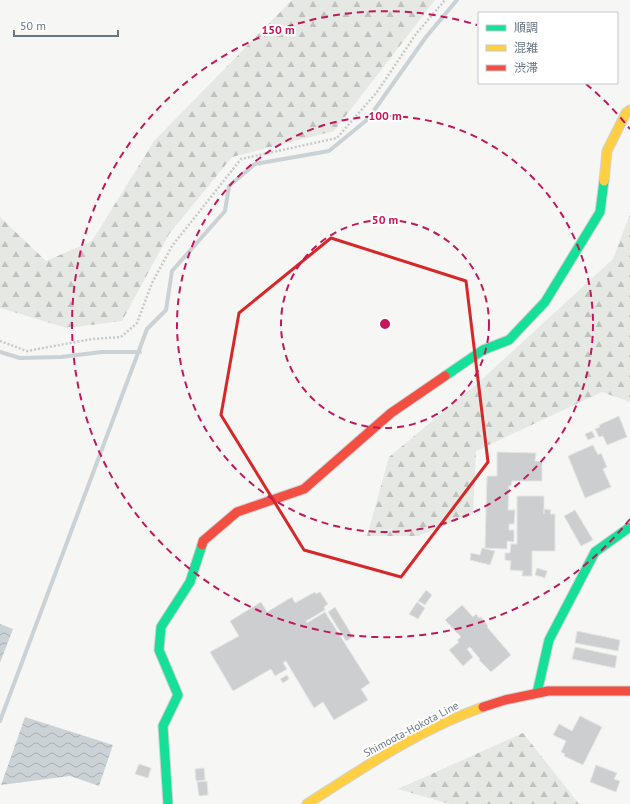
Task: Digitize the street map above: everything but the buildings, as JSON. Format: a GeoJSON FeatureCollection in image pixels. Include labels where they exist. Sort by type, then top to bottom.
{"type":"FeatureCollection","features":[{"type":"Feature","properties":{"kind":"street"},"geometry":{"type":"LineString","coordinates":[[168,804],[163,726],[178,695],[159,650],[161,627],[190,582],[203,541],[237,512],[304,489],[391,413],[483,350],[509,340],[545,302],[600,212],[607,151],[626,113],[630,110]]}},
{"type":"Feature","properties":{"kind":"street"},"geometry":{"type":"LineString","coordinates":[[537,693],[549,640],[595,552],[630,527]]}},
{"type":"Feature","properties":{"kind":"street","name":"Shimoota-Hokota Line"},"geometry":{"type":"LineString","coordinates":[[308,804],[368,766],[454,718],[510,699],[537,693],[575,690],[630,691]]}},
{"type":"Feature","properties":{"kind":"path"},"geometry":{"type":"LineString","coordinates":[[0,341],[27,351],[92,339],[121,337],[137,322],[152,283],[172,246],[241,158],[337,138],[377,92],[416,34],[446,0]]}},
{"type":"Feature","properties":{"kind":"highlighted area"},"geometry":{"type":"Polygon","coordinates":[[[331,238],[466,281],[488,462],[401,577],[304,550],[221,415],[239,313],[331,238]]]}},
{"type":"Feature","properties":{"kind":"green space"},"geometry":{"type":"Polygon","coordinates":[[[292,0],[435,0],[334,131],[232,157],[169,234],[122,321],[67,328],[0,308],[0,217],[46,261],[92,241],[154,141],[292,0]]]}},
{"type":"Feature","properties":{"kind":"green space"},"geometry":{"type":"Polygon","coordinates":[[[630,214],[630,402],[602,392],[476,451],[473,514],[418,536],[367,536],[389,457],[479,382],[613,259],[630,214]]]}},
{"type":"Feature","properties":{"kind":"green space"},"geometry":{"type":"Polygon","coordinates":[[[523,733],[579,804],[449,804],[398,789],[523,733]]]}},
{"type":"Feature","properties":{"kind":"water"},"geometry":{"type":"Polygon","coordinates":[[[0,624],[13,629],[0,663],[0,624]]]}},
{"type":"Feature","properties":{"kind":"water"},"geometry":{"type":"Polygon","coordinates":[[[25,717],[113,745],[99,786],[70,776],[1,785],[25,717]]]}},
{"type":"Feature","properties":{"kind":"waterway"},"geometry":{"type":"LineString","coordinates":[[0,721],[147,329],[166,310],[172,271],[225,211],[229,186],[255,164],[329,151],[368,119],[426,37],[457,0]]}},
{"type":"Feature","properties":{"kind":"waterway"},"geometry":{"type":"LineString","coordinates":[[0,352],[20,358],[61,357],[102,352],[140,352]]}},
{"type":"Feature","properties":{"kind":"traffic: fast"},"geometry":{"type":"LineString","coordinates":[[445,376],[483,350],[509,340],[545,302],[600,212],[604,181]]}},
{"type":"Feature","properties":{"kind":"traffic: fast"},"geometry":{"type":"LineString","coordinates":[[537,693],[549,640],[595,552],[630,527]]}},
{"type":"Feature","properties":{"kind":"traffic: fast"},"geometry":{"type":"LineString","coordinates":[[168,804],[163,726],[178,695],[159,650],[161,627],[190,582],[202,545]]}},
{"type":"Feature","properties":{"kind":"traffic: slow"},"geometry":{"type":"LineString","coordinates":[[604,181],[607,151],[626,113],[630,110]]}},
{"type":"Feature","properties":{"kind":"traffic: slow"},"geometry":{"type":"LineString","coordinates":[[307,804],[392,750],[437,726],[483,707]]}},
{"type":"Feature","properties":{"kind":"traffic: jam"},"geometry":{"type":"LineString","coordinates":[[202,545],[203,541],[237,512],[304,489],[391,413],[445,376]]}},
{"type":"Feature","properties":{"kind":"traffic: jam"},"geometry":{"type":"LineString","coordinates":[[483,707],[505,700],[548,691],[630,691]]}}]}
